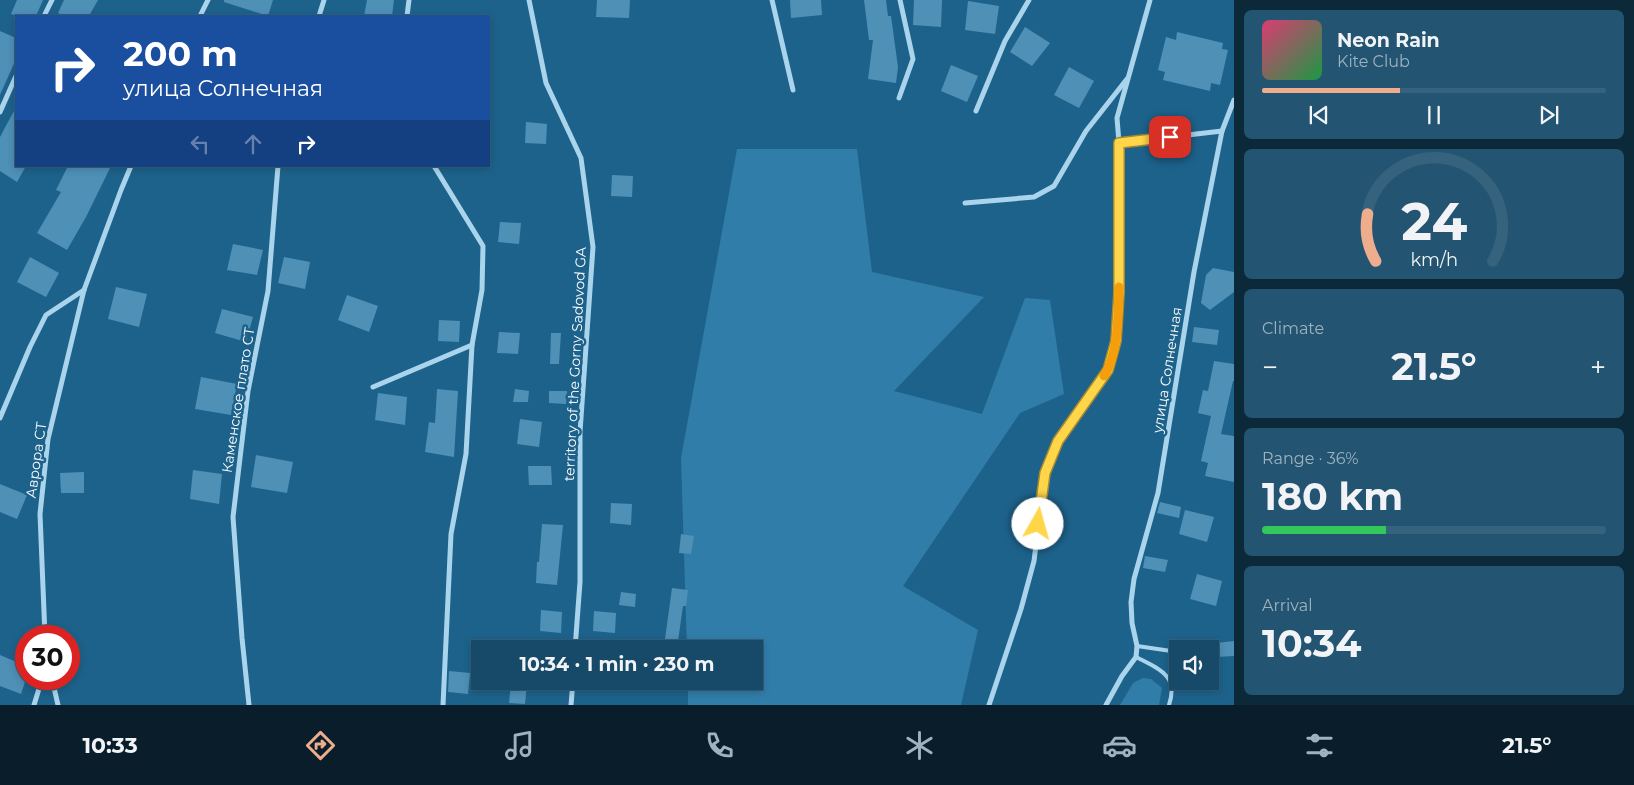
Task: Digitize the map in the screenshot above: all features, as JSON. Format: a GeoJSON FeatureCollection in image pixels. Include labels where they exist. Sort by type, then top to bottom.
{"type":"FeatureCollection","features":[{"type":"Feature","properties":{"kind":"street"},"geometry":{"type":"LineString","coordinates":[[44,15],[52,0]]}},
{"type":"Feature","properties":{"kind":"street"},"geometry":{"type":"LineString","coordinates":[[200,15],[208,0]]}},
{"type":"Feature","properties":{"kind":"street"},"geometry":{"type":"LineString","coordinates":[[319,15],[324,0]]}},
{"type":"Feature","properties":{"kind":"street"},"geometry":{"type":"LineString","coordinates":[[408,15],[409,0]]}},
{"type":"Feature","properties":{"kind":"street","name":"territory of the Gorny Sadovod GA"},"geometry":{"type":"LineString","coordinates":[[529,0],[546,83],[581,158],[594,247],[580,432],[580,582],[576,640]]}},
{"type":"Feature","properties":{"kind":"street"},"geometry":{"type":"LineString","coordinates":[[772,0],[793,90]]}},
{"type":"Feature","properties":{"kind":"street"},"geometry":{"type":"LineString","coordinates":[[899,98],[913,59],[900,0]]}},
{"type":"Feature","properties":{"kind":"street"},"geometry":{"type":"LineString","coordinates":[[976,111],[1005,41],[1029,0]]}},
{"type":"Feature","properties":{"kind":"street"},"geometry":{"type":"LineString","coordinates":[[989,705],[1022,609],[1034,561],[1045,473],[1058,441],[1108,370],[1116,341],[1119,293],[1119,143],[1117,118],[1150,0]]}},
{"type":"Feature","properties":{"kind":"street"},"geometry":{"type":"LineString","coordinates":[[965,203],[1034,197],[1054,186],[1086,131],[1128,77]]}},
{"type":"Feature","properties":{"kind":"street"},"geometry":{"type":"LineString","coordinates":[[0,112],[15,78]]}},
{"type":"Feature","properties":{"kind":"street","name":"улица Солнечная"},"geometry":{"type":"LineString","coordinates":[[1136,658],[1137,646],[1132,623],[1134,579],[1158,493],[1194,272],[1222,131],[1234,100]]}},
{"type":"Feature","properties":{"kind":"street"},"geometry":{"type":"LineString","coordinates":[[1119,143],[1222,131]]}},
{"type":"Feature","properties":{"kind":"street","name":"Аврора СТ"},"geometry":{"type":"LineString","coordinates":[[45,625],[40,514],[48,439],[84,290],[131,167]]}},
{"type":"Feature","properties":{"kind":"street","name":"Каменское плато СТ"},"geometry":{"type":"LineString","coordinates":[[249,705],[233,517],[248,392],[268,291],[278,167]]}},
{"type":"Feature","properties":{"kind":"street"},"geometry":{"type":"LineString","coordinates":[[435,167],[483,246],[482,290],[472,345],[466,454],[451,534],[442,705]]}},
{"type":"Feature","properties":{"kind":"street"},"geometry":{"type":"LineString","coordinates":[[0,418],[30,347],[46,315],[84,290]]}},
{"type":"Feature","properties":{"kind":"street"},"geometry":{"type":"LineString","coordinates":[[372,387],[472,345]]}},
{"type":"Feature","properties":{"kind":"street"},"geometry":{"type":"LineString","coordinates":[[1106,705],[1122,676],[1136,658]]}},
{"type":"Feature","properties":{"kind":"street"},"geometry":{"type":"LineString","coordinates":[[34,705],[39,690]]}},
{"type":"Feature","properties":{"kind":"street"},"geometry":{"type":"LineString","coordinates":[[55,690],[58,705]]}},
{"type":"Feature","properties":{"kind":"street"},"geometry":{"type":"LineString","coordinates":[[571,705],[572,690]]}},
{"type":"Feature","properties":{"kind":"lane"},"geometry":{"type":"LineString","coordinates":[[1137,646],[1169,651]]}},
{"type":"Feature","properties":{"kind":"lane"},"geometry":{"type":"LineString","coordinates":[[1136,658],[1165,674],[1172,684],[1173,694],[1169,705]]}},
{"type":"Feature","properties":{"kind":"shaded area"},"geometry":{"type":"Polygon","coordinates":[[[737,149],[857,149],[872,272],[984,297],[894,391],[982,414],[1025,298],[1050,300],[1064,394],[1020,413],[903,586],[978,630],[961,705],[688,705],[688,690],[763,690],[763,640],[687,640],[681,458],[737,149]]]}},
{"type":"Feature","properties":{"kind":"shaded area"},"geometry":{"type":"Polygon","coordinates":[[[1143,678],[1151,679],[1162,688],[1159,705],[1120,705],[1133,683],[1143,678]]]}},
{"type":"Feature","properties":{"kind":"building"},"geometry":{"type":"Polygon","coordinates":[[[17,0],[43,0],[36,15],[11,14],[17,0]]]}},
{"type":"Feature","properties":{"kind":"building"},"geometry":{"type":"Polygon","coordinates":[[[64,0],[98,0],[90,15],[62,15],[58,13],[64,0]]]}},
{"type":"Feature","properties":{"kind":"building"},"geometry":{"type":"Polygon","coordinates":[[[224,0],[273,0],[268,15],[224,2],[224,0]]]}},
{"type":"Feature","properties":{"kind":"building"},"geometry":{"type":"Polygon","coordinates":[[[367,0],[394,0],[392,15],[364,15],[367,0]]]}},
{"type":"Feature","properties":{"kind":"building"},"geometry":{"type":"Polygon","coordinates":[[[597,0],[630,0],[629,18],[596,17],[597,0]]]}},
{"type":"Feature","properties":{"kind":"building"},"geometry":{"type":"Polygon","coordinates":[[[790,0],[821,0],[822,15],[791,18],[790,0]]]}},
{"type":"Feature","properties":{"kind":"building"},"geometry":{"type":"Polygon","coordinates":[[[864,0],[886,0],[888,16],[891,16],[898,67],[896,83],[868,79],[873,40],[869,40],[864,0]]]}},
{"type":"Feature","properties":{"kind":"building"},"geometry":{"type":"Polygon","coordinates":[[[914,0],[942,0],[941,27],[913,25],[914,0]]]}},
{"type":"Feature","properties":{"kind":"building"},"geometry":{"type":"Polygon","coordinates":[[[968,1],[999,6],[995,34],[965,30],[968,1]]]}},
{"type":"Feature","properties":{"kind":"building"},"geometry":{"type":"Polygon","coordinates":[[[1025,27],[1050,43],[1032,66],[1010,52],[1025,27]]]}},
{"type":"Feature","properties":{"kind":"building"},"geometry":{"type":"Polygon","coordinates":[[[0,31],[15,38],[15,61],[0,95],[0,31]]]}},
{"type":"Feature","properties":{"kind":"building"},"geometry":{"type":"Polygon","coordinates":[[[1177,32],[1223,43],[1222,49],[1228,50],[1220,85],[1211,83],[1210,91],[1163,80],[1165,72],[1158,70],[1166,37],[1176,40],[1177,32]]]}},
{"type":"Feature","properties":{"kind":"building"},"geometry":{"type":"Polygon","coordinates":[[[951,65],[978,76],[967,102],[941,91],[951,65]]]}},
{"type":"Feature","properties":{"kind":"building"},"geometry":{"type":"Polygon","coordinates":[[[1069,67],[1094,81],[1079,108],[1054,95],[1069,67]]]}},
{"type":"Feature","properties":{"kind":"building"},"geometry":{"type":"Polygon","coordinates":[[[15,109],[15,167],[25,167],[17,182],[0,171],[0,137],[15,109]]]}},
{"type":"Feature","properties":{"kind":"building"},"geometry":{"type":"Polygon","coordinates":[[[526,122],[547,124],[546,144],[525,143],[526,122]]]}},
{"type":"Feature","properties":{"kind":"building"},"geometry":{"type":"Polygon","coordinates":[[[68,167],[111,167],[86,217],[67,250],[37,233],[61,192],[56,190],[68,167]]]}},
{"type":"Feature","properties":{"kind":"building"},"geometry":{"type":"Polygon","coordinates":[[[612,175],[633,176],[632,197],[611,196],[612,175]]]}},
{"type":"Feature","properties":{"kind":"building"},"geometry":{"type":"Polygon","coordinates":[[[500,222],[521,223],[519,244],[498,242],[500,222]]]}},
{"type":"Feature","properties":{"kind":"building"},"geometry":{"type":"Polygon","coordinates":[[[233,244],[263,250],[257,275],[227,270],[233,244]]]}},
{"type":"Feature","properties":{"kind":"building"},"geometry":{"type":"Polygon","coordinates":[[[30,257],[59,273],[46,297],[17,282],[30,257]]]}},
{"type":"Feature","properties":{"kind":"building"},"geometry":{"type":"Polygon","coordinates":[[[284,257],[310,262],[305,289],[278,283],[284,257]]]}},
{"type":"Feature","properties":{"kind":"building"},"geometry":{"type":"Polygon","coordinates":[[[1213,268],[1234,272],[1234,292],[1210,310],[1201,303],[1206,275],[1213,268]]]}},
{"type":"Feature","properties":{"kind":"building"},"geometry":{"type":"Polygon","coordinates":[[[116,287],[147,294],[139,327],[108,319],[116,287]]]}},
{"type":"Feature","properties":{"kind":"building"},"geometry":{"type":"Polygon","coordinates":[[[347,295],[378,306],[369,332],[338,320],[347,295]]]}},
{"type":"Feature","properties":{"kind":"building"},"geometry":{"type":"Polygon","coordinates":[[[222,309],[253,317],[246,342],[215,333],[222,309]]]}},
{"type":"Feature","properties":{"kind":"building"},"geometry":{"type":"Polygon","coordinates":[[[439,320],[460,321],[459,342],[438,341],[439,320]]]}},
{"type":"Feature","properties":{"kind":"building"},"geometry":{"type":"Polygon","coordinates":[[[1194,327],[1219,330],[1217,345],[1192,342],[1194,327]]]}},
{"type":"Feature","properties":{"kind":"building"},"geometry":{"type":"Polygon","coordinates":[[[499,332],[520,333],[518,354],[497,353],[499,332]]]}},
{"type":"Feature","properties":{"kind":"building"},"geometry":{"type":"Polygon","coordinates":[[[551,333],[561,333],[559,364],[550,364],[551,333]]]}},
{"type":"Feature","properties":{"kind":"building"},"geometry":{"type":"Polygon","coordinates":[[[1214,361],[1234,364],[1234,381],[1221,434],[1234,436],[1234,482],[1205,476],[1208,463],[1201,461],[1211,416],[1198,413],[1203,390],[1208,391],[1214,361]]]}},
{"type":"Feature","properties":{"kind":"building"},"geometry":{"type":"Polygon","coordinates":[[[201,377],[237,384],[231,415],[195,409],[201,377]]]}},
{"type":"Feature","properties":{"kind":"building"},"geometry":{"type":"Polygon","coordinates":[[[437,389],[458,391],[454,457],[425,452],[429,422],[435,423],[437,389]]]}},
{"type":"Feature","properties":{"kind":"building"},"geometry":{"type":"Polygon","coordinates":[[[515,389],[529,391],[528,402],[513,402],[515,389]]]}},
{"type":"Feature","properties":{"kind":"building"},"geometry":{"type":"Polygon","coordinates":[[[549,391],[567,391],[566,404],[549,403],[549,391]]]}},
{"type":"Feature","properties":{"kind":"building"},"geometry":{"type":"Polygon","coordinates":[[[378,393],[407,397],[405,425],[375,420],[378,393]]]}},
{"type":"Feature","properties":{"kind":"building"},"geometry":{"type":"Polygon","coordinates":[[[520,419],[542,422],[539,447],[517,444],[520,419]]]}},
{"type":"Feature","properties":{"kind":"building"},"geometry":{"type":"Polygon","coordinates":[[[256,455],[293,462],[287,493],[251,487],[256,455]]]}},
{"type":"Feature","properties":{"kind":"building"},"geometry":{"type":"Polygon","coordinates":[[[528,466],[551,466],[552,485],[529,485],[528,466]]]}},
{"type":"Feature","properties":{"kind":"building"},"geometry":{"type":"Polygon","coordinates":[[[193,470],[222,474],[219,504],[190,499],[193,470]]]}},
{"type":"Feature","properties":{"kind":"building"},"geometry":{"type":"Polygon","coordinates":[[[84,472],[84,493],[61,493],[60,473],[84,472]]]}},
{"type":"Feature","properties":{"kind":"building"},"geometry":{"type":"Polygon","coordinates":[[[0,484],[27,495],[17,519],[0,512],[0,484]]]}},
{"type":"Feature","properties":{"kind":"building"},"geometry":{"type":"Polygon","coordinates":[[[1160,502],[1181,507],[1179,518],[1157,513],[1160,502]]]}},
{"type":"Feature","properties":{"kind":"building"},"geometry":{"type":"Polygon","coordinates":[[[611,503],[632,504],[631,525],[610,523],[611,503]]]}},
{"type":"Feature","properties":{"kind":"building"},"geometry":{"type":"Polygon","coordinates":[[[1185,510],[1214,517],[1207,542],[1179,534],[1185,510]]]}},
{"type":"Feature","properties":{"kind":"building"},"geometry":{"type":"Polygon","coordinates":[[[542,524],[563,525],[557,585],[536,583],[542,524]]]}},
{"type":"Feature","properties":{"kind":"building"},"geometry":{"type":"Polygon","coordinates":[[[681,534],[694,536],[691,554],[679,553],[681,534]]]}},
{"type":"Feature","properties":{"kind":"building"},"geometry":{"type":"Polygon","coordinates":[[[1145,556],[1168,560],[1165,572],[1143,568],[1145,556]]]}},
{"type":"Feature","properties":{"kind":"building"},"geometry":{"type":"Polygon","coordinates":[[[1197,574],[1222,581],[1216,606],[1190,599],[1197,574]]]}},
{"type":"Feature","properties":{"kind":"building"},"geometry":{"type":"Polygon","coordinates":[[[672,588],[688,590],[686,606],[683,606],[678,640],[665,639],[672,588]]]}},
{"type":"Feature","properties":{"kind":"building"},"geometry":{"type":"Polygon","coordinates":[[[621,592],[636,594],[635,607],[619,605],[621,592]]]}},
{"type":"Feature","properties":{"kind":"building"},"geometry":{"type":"Polygon","coordinates":[[[541,610],[562,612],[561,633],[540,631],[541,610]]]}},
{"type":"Feature","properties":{"kind":"building"},"geometry":{"type":"Polygon","coordinates":[[[594,611],[616,613],[615,633],[593,631],[594,611]]]}},
{"type":"Feature","properties":{"kind":"building"},"geometry":{"type":"Polygon","coordinates":[[[1234,641],[1234,656],[1219,657],[1219,643],[1234,641]]]}},
{"type":"Feature","properties":{"kind":"building"},"geometry":{"type":"Polygon","coordinates":[[[0,655],[15,661],[15,690],[22,690],[21,694],[0,686],[0,655]]]}},
{"type":"Feature","properties":{"kind":"building"},"geometry":{"type":"Polygon","coordinates":[[[449,671],[470,673],[468,694],[448,692],[449,671]]]}},
{"type":"Feature","properties":{"kind":"building"},"geometry":{"type":"Polygon","coordinates":[[[510,690],[526,690],[525,704],[509,703],[510,690]]]}},
{"type":"Feature","properties":{"kind":"slow traffic"},"geometry":{"type":"LineString","coordinates":[[1104,376],[1108,370],[1116,341],[1119,287]]}},
{"type":"Feature","properties":{"kind":"route"},"geometry":{"type":"LineString","coordinates":[[1038,524],[1045,473],[1058,441],[1108,370],[1116,341],[1119,293],[1119,143],[1170,137]]}}]}
